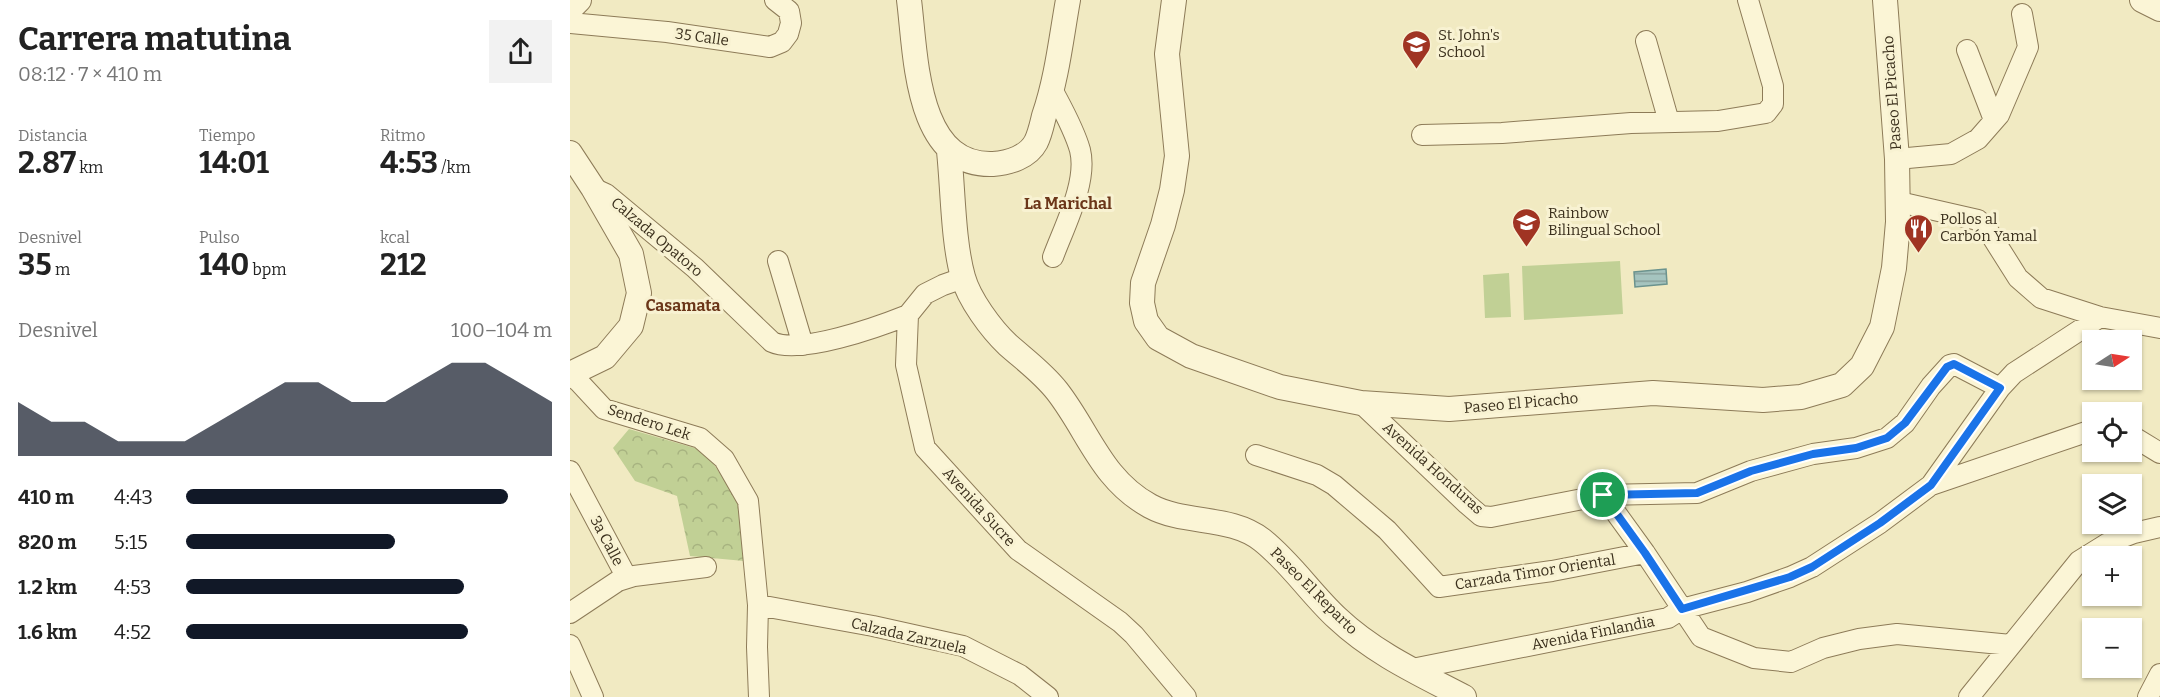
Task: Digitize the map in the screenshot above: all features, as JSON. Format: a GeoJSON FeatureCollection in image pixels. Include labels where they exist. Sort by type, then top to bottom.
{"type":"FeatureCollection","features":[{"type":"Feature","properties":{"kind":"street"},"geometry":{"type":"LineString","coordinates":[[570,9],[579,0]]}},
{"type":"Feature","properties":{"kind":"street","name":"35 Calle"},"geometry":{"type":"LineString","coordinates":[[570,22],[667,32],[770,47],[782,42],[788,34],[791,23],[789,11],[775,0]]}},
{"type":"Feature","properties":{"kind":"street"},"geometry":{"type":"LineString","coordinates":[[909,0],[918,73],[931,124],[950,151],[978,164],[1005,163],[1016,160],[1036,143],[1053,91],[1068,0]]}},
{"type":"Feature","properties":{"kind":"street","name":"Paseo El Picacho"},"geometry":{"type":"LineString","coordinates":[[1174,0],[1167,54],[1177,156],[1173,189],[1143,283],[1142,303],[1146,321],[1158,339],[1191,357],[1280,387],[1361,403],[1449,409],[1653,393],[1763,400],[1800,397],[1842,385],[1862,366],[1882,327],[1894,268],[1899,202],[1898,159],[1885,0]]}},
{"type":"Feature","properties":{"kind":"street"},"geometry":{"type":"LineString","coordinates":[[1422,135],[1503,133],[1574,126],[1718,120],[1766,113],[1773,104],[1773,86],[1748,0]]}},
{"type":"Feature","properties":{"kind":"street"},"geometry":{"type":"LineString","coordinates":[[2142,0],[2160,9]]}},
{"type":"Feature","properties":{"kind":"street"},"geometry":{"type":"LineString","coordinates":[[1898,159],[1951,154],[1978,140],[1999,115],[2028,47],[2022,14]]}},
{"type":"Feature","properties":{"kind":"street"},"geometry":{"type":"LineString","coordinates":[[1646,41],[1669,122]]}},
{"type":"Feature","properties":{"kind":"street"},"geometry":{"type":"LineString","coordinates":[[1967,50],[1994,120]]}},
{"type":"Feature","properties":{"kind":"street"},"geometry":{"type":"LineString","coordinates":[[1053,91],[1081,152],[1081,174],[1075,198],[1053,257]]}},
{"type":"Feature","properties":{"kind":"street","name":"Paseo El Reparto"},"geometry":{"type":"LineString","coordinates":[[950,151],[958,247],[963,278],[975,305],[1006,343],[1034,366],[1057,391],[1111,475],[1132,495],[1153,507],[1183,516],[1238,526],[1261,539],[1294,569],[1337,618],[1373,647],[1464,697]]}},
{"type":"Feature","properties":{"kind":"street"},"geometry":{"type":"LineString","coordinates":[[570,153],[631,254],[639,293],[631,326],[605,357],[570,375]]}},
{"type":"Feature","properties":{"kind":"street","name":"Calzada Opatoro"},"geometry":{"type":"LineString","coordinates":[[593,188],[606,194],[695,267],[772,342],[782,346],[803,345],[878,327],[908,315]]}},
{"type":"Feature","properties":{"kind":"street"},"geometry":{"type":"LineString","coordinates":[[1899,202],[1978,220],[1989,232],[2018,278],[2039,296],[2100,317],[2160,328]]}},
{"type":"Feature","properties":{"kind":"street"},"geometry":{"type":"LineString","coordinates":[[778,261],[803,345]]}},
{"type":"Feature","properties":{"kind":"street"},"geometry":{"type":"LineString","coordinates":[[908,315],[925,294],[963,278]]}},
{"type":"Feature","properties":{"kind":"street","name":"Avenida Sucre"},"geometry":{"type":"LineString","coordinates":[[908,315],[906,365],[925,448],[1018,550],[1120,622],[1134,635],[1186,697]]}},
{"type":"Feature","properties":{"kind":"street"},"geometry":{"type":"LineString","coordinates":[[1931,485],[2000,388],[2020,368],[2100,317]]}},
{"type":"Feature","properties":{"kind":"street","name":"Avenida Honduras"},"geometry":{"type":"LineString","coordinates":[[1361,403],[1481,516],[1491,517],[1603,495],[1697,493],[1751,471],[1813,454],[1856,448],[1887,438],[1905,423],[1931,386],[1950,365],[1954,364],[2000,388]]}},
{"type":"Feature","properties":{"kind":"street","name":"Sendero Lek"},"geometry":{"type":"LineString","coordinates":[[570,375],[604,409],[700,438],[724,459],[748,501],[759,605],[757,647],[759,697]]}},
{"type":"Feature","properties":{"kind":"street","name":"Avenida Finlandia"},"geometry":{"type":"LineString","coordinates":[[1412,669],[1668,618],[1682,609],[1790,577],[1812,567],[1872,528],[1931,485],[2082,433]]}},
{"type":"Feature","properties":{"kind":"street"},"geometry":{"type":"LineString","coordinates":[[2142,442],[2160,453]]}},
{"type":"Feature","properties":{"kind":"street","name":"Carzada Timor Oriental"},"geometry":{"type":"LineString","coordinates":[[1256,455],[1308,472],[1334,485],[1387,530],[1439,587],[1552,572],[1645,553]]}},
{"type":"Feature","properties":{"kind":"street","name":"3a Calle"},"geometry":{"type":"LineString","coordinates":[[570,471],[627,578]]}},
{"type":"Feature","properties":{"kind":"street"},"geometry":{"type":"LineString","coordinates":[[1603,495],[1701,637],[1754,658],[1774,662],[1791,662],[1823,648],[1859,639],[1897,634],[2011,645]]}},
{"type":"Feature","properties":{"kind":"street"},"geometry":{"type":"LineString","coordinates":[[1969,697],[2079,561],[2108,543],[2134,533],[2160,527]]}},
{"type":"Feature","properties":{"kind":"street"},"geometry":{"type":"LineString","coordinates":[[570,613],[618,581],[705,567]]}},
{"type":"Feature","properties":{"kind":"street","name":"Calzada Zarzuela"},"geometry":{"type":"LineString","coordinates":[[759,605],[873,626],[963,646],[1020,675],[1048,697]]}},
{"type":"Feature","properties":{"kind":"street"},"geometry":{"type":"LineString","coordinates":[[570,645],[593,697]]}},
{"type":"Feature","properties":{"kind":"street"},"geometry":{"type":"LineString","coordinates":[[2148,697],[2160,674]]}},
{"type":"Feature","properties":{"kind":"green space"},"geometry":{"type":"Polygon","coordinates":[[[1620,261],[1623,314],[1524,320],[1522,266],[1620,261]]]}},
{"type":"Feature","properties":{"kind":"green space"},"geometry":{"type":"Polygon","coordinates":[[[1509,273],[1511,317],[1485,318],[1483,275],[1509,273]]]}},
{"type":"Feature","properties":{"kind":"green space"},"geometry":{"type":"Polygon","coordinates":[[[629,429],[705,451],[739,502],[744,561],[690,556],[677,496],[635,481],[613,448],[629,429]]]}},
{"type":"Feature","properties":{"kind":"water"},"geometry":{"type":"Polygon","coordinates":[[[1666,269],[1667,284],[1635,287],[1634,272],[1666,269]]]}},
{"type":"Feature","properties":{"kind":"place","name":"St. John's School"},"geometry":{"type":"Point","coordinates":[1417,70]}},
{"type":"Feature","properties":{"kind":"place","name":"Rainbow Bilingual School"},"geometry":{"type":"Point","coordinates":[1527,248]}},
{"type":"Feature","properties":{"kind":"place","name":"Pollos al Carbón Yamal"},"geometry":{"type":"Point","coordinates":[1919,254]}},
{"type":"Feature","properties":{"kind":"district","name":"La Marichal"},"geometry":{"type":"Point","coordinates":[1068,203]}},
{"type":"Feature","properties":{"kind":"district","name":"Casamata"},"geometry":{"type":"Point","coordinates":[683,305]}},
{"type":"Feature","properties":{"kind":"route"},"geometry":{"type":"LineString","coordinates":[[1954,364],[2000,388],[1931,485],[1880,523],[1812,567],[1747,592],[1682,609],[1603,495],[1697,493],[1751,471],[1813,454],[1856,448],[1887,438],[1905,423],[1931,386],[1950,365],[1954,364]]}}]}
